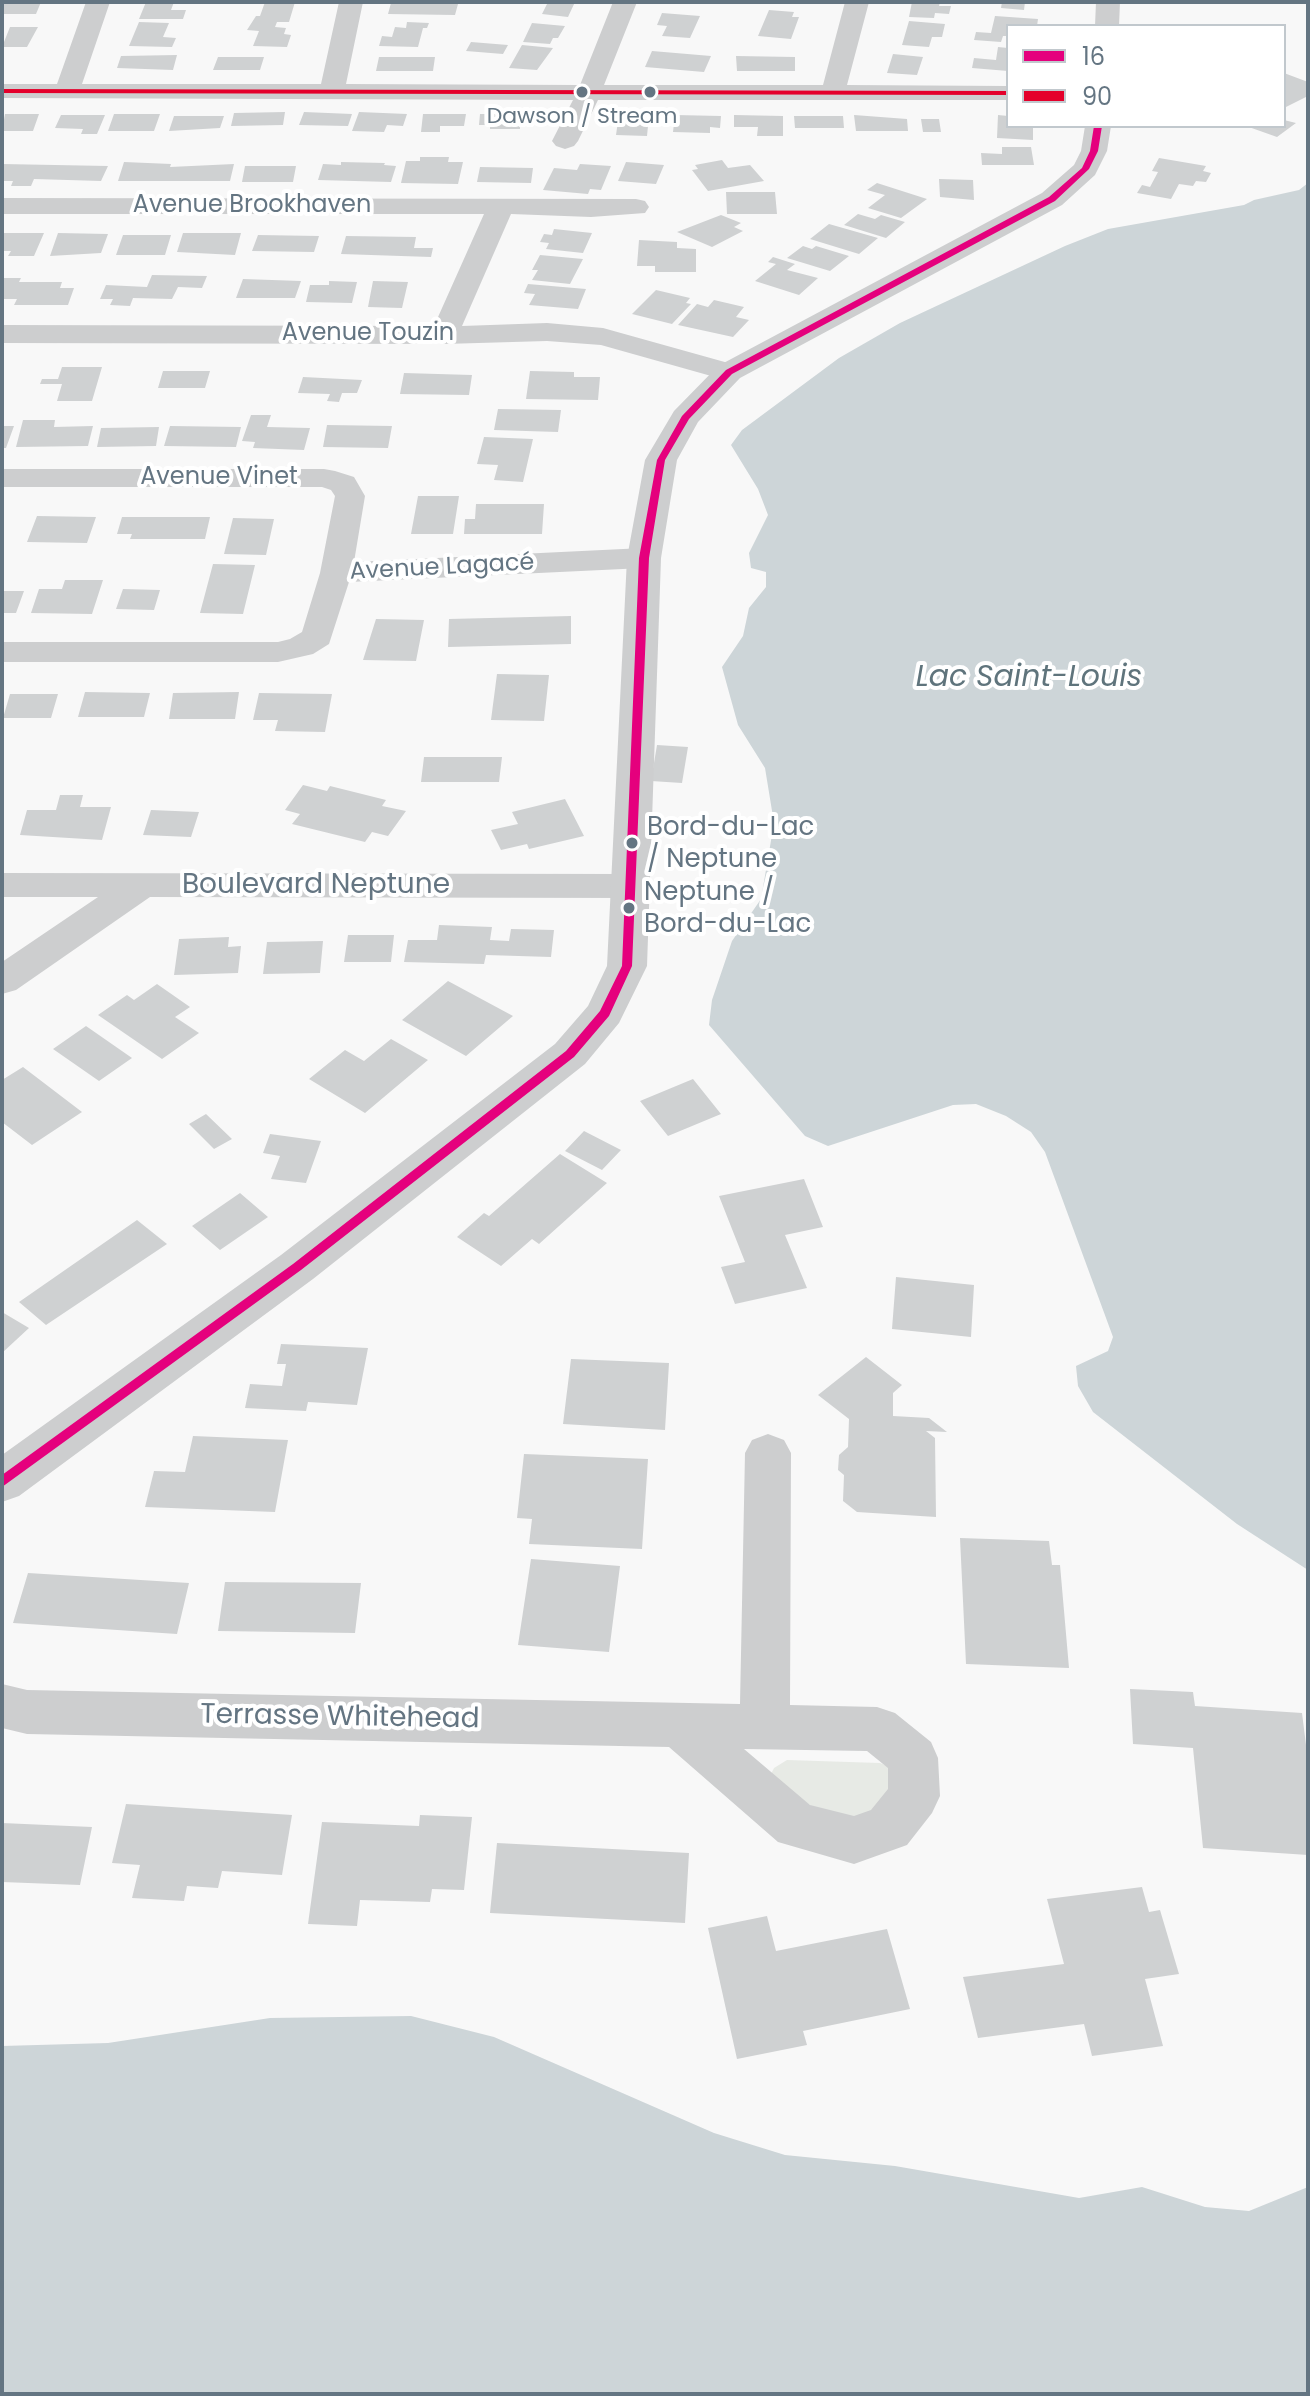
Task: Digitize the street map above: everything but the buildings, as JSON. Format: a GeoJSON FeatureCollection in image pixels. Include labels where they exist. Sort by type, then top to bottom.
{"type":"FeatureCollection","features":[{"type":"Feature","properties":{"kind":"street"},"geometry":{"type":"LineString","coordinates":[[67,91],[98,2]]}},
{"type":"Feature","properties":{"kind":"street"},"geometry":{"type":"LineString","coordinates":[[332,92],[351,2]]}},
{"type":"Feature","properties":{"kind":"street"},"geometry":{"type":"LineString","coordinates":[[565,141],[590,90],[625,2]]}},
{"type":"Feature","properties":{"kind":"street"},"geometry":{"type":"LineString","coordinates":[[833,93],[857,2]]}},
{"type":"Feature","properties":{"kind":"street"},"geometry":{"type":"LineString","coordinates":[[1107,24],[1108,2]]}},
{"type":"Feature","properties":{"kind":"street"},"geometry":{"type":"LineString","coordinates":[[2,91],[1006,93]]}},
{"type":"Feature","properties":{"kind":"street"},"geometry":{"type":"LineString","coordinates":[[2,1482],[297,1267],[570,1054],[605,1013],[627,966],[644,558],[661,460],[685,418],[729,372],[1052,199],[1085,169],[1094,151],[1098,128]]}},
{"type":"Feature","properties":{"kind":"street","name":"Avenue Brookhaven"},"geometry":{"type":"LineString","coordinates":[[2,206],[636,207]]}},
{"type":"Feature","properties":{"kind":"street"},"geometry":{"type":"LineString","coordinates":[[444,335],[501,206]]}},
{"type":"Feature","properties":{"kind":"street","name":"Avenue Touzin"},"geometry":{"type":"LineString","coordinates":[[2,334],[444,335],[547,332],[603,337],[729,372]]}},
{"type":"Feature","properties":{"kind":"street","name":"Avenue Vinet"},"geometry":{"type":"LineString","coordinates":[[2,478],[324,478],[343,484],[350,496],[336,573]]}},
{"type":"Feature","properties":{"kind":"street","name":"Avenue Lagacé"},"geometry":{"type":"LineString","coordinates":[[2,652],[278,652],[301,647],[317,637],[336,573],[644,558]]}},
{"type":"Feature","properties":{"kind":"street","name":"Boulevard Neptune"},"geometry":{"type":"LineString","coordinates":[[2,885],[631,886]]}},
{"type":"Feature","properties":{"kind":"street"},"geometry":{"type":"LineString","coordinates":[[2,981],[141,886]]}},
{"type":"Feature","properties":{"kind":"street"},"geometry":{"type":"LineString","coordinates":[[765,1727],[768,1453]]}},
{"type":"Feature","properties":{"kind":"street","name":"Terrasse Whitehead"},"geometry":{"type":"LineString","coordinates":[[2,1706],[27,1712],[679,1725],[765,1727],[877,1729],[913,1758],[914,1796],[889,1828],[854,1840],[796,1825],[679,1725]]}},
{"type":"Feature","properties":{"kind":"shaded area"},"geometry":{"type":"Polygon","coordinates":[[[787,1760],[880,1763],[893,1768],[884,1820],[830,1819],[778,1783],[771,1774],[774,1768],[787,1760]]]}},
{"type":"Feature","properties":{"kind":"water","name":"Lac Saint-Louis"},"geometry":{"type":"Polygon","coordinates":[[[1308,183],[1308,1570],[1237,1524],[1093,1412],[1078,1386],[1076,1366],[1108,1351],[1113,1337],[1045,1152],[1031,1132],[1006,1116],[976,1104],[953,1105],[828,1146],[805,1136],[709,1025],[712,1000],[732,941],[761,899],[774,823],[765,768],[738,725],[722,667],[743,636],[749,608],[766,587],[766,572],[751,568],[749,553],[768,515],[758,489],[731,445],[742,430],[839,358],[900,323],[1065,246],[1108,229],[1244,205],[1299,190],[1308,183]]]}},
{"type":"Feature","properties":{"kind":"water"},"geometry":{"type":"Polygon","coordinates":[[[411,2016],[494,2037],[714,2133],[785,2155],[895,2166],[1079,2198],[1142,2187],[1205,2207],[1249,2211],[1308,2187],[1308,2394],[2,2394],[2,2046],[108,2043],[270,2018],[411,2016]]]}},
{"type":"Feature","properties":{"kind":"transit line","name":"90"},"geometry":{"type":"LineString","coordinates":[[2,91],[1006,93]]}},
{"type":"Feature","properties":{"kind":"transit line","name":"16"},"geometry":{"type":"LineString","coordinates":[[2,1482],[297,1267],[570,1054],[605,1013],[627,966],[644,558],[661,460],[685,418],[729,372],[1052,199],[1085,169],[1094,151],[1098,128]]}},
{"type":"Feature","properties":{"kind":"place","name":"Dawson / Stream"},"geometry":{"type":"Point","coordinates":[582,92]}},
{"type":"Feature","properties":{"kind":"place","name":"Bord-du-Lac / Neptune"},"geometry":{"type":"Point","coordinates":[632,843]}},
{"type":"Feature","properties":{"kind":"place","name":"Neptune / Bord-du-Lac"},"geometry":{"type":"Point","coordinates":[629,908]}}]}
